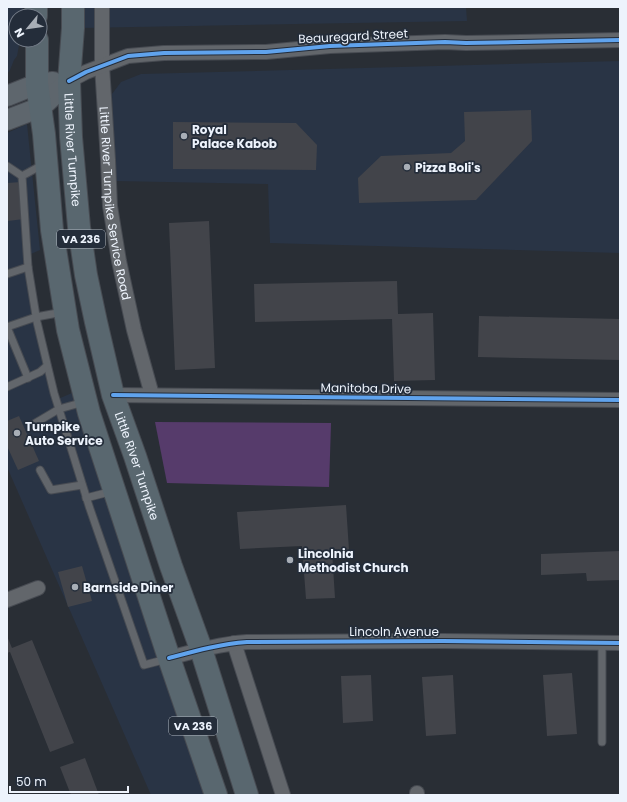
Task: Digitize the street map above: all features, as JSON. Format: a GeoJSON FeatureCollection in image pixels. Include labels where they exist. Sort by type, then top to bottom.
{"type":"FeatureCollection","features":[{"type":"Feature","properties":{"kind":"main road","name":"Little River Turnpike"},"geometry":{"type":"LineString","coordinates":[[72,7],[73,28],[69,81],[71,137],[79,227],[86,275],[113,395],[201,649],[247,795]]}},
{"type":"Feature","properties":{"kind":"main road","name":"VA 236"},"geometry":{"type":"LineString","coordinates":[[37,48],[37,84],[41,107],[52,230],[68,330],[86,401],[169,658],[216,795]]}},
{"type":"Feature","properties":{"kind":"main road"},"geometry":{"type":"LineString","coordinates":[[7,96],[37,84],[69,81]]}},
{"type":"Feature","properties":{"kind":"main road","name":"Beauregard Street"},"geometry":{"type":"LineString","coordinates":[[41,107],[69,81]]}},
{"type":"Feature","properties":{"kind":"main road"},"geometry":{"type":"LineString","coordinates":[[7,120],[41,107]]}},
{"type":"Feature","properties":{"kind":"street","name":"Little River Turnpike Service Road"},"geometry":{"type":"LineString","coordinates":[[102,7],[102,66],[110,206],[119,261],[132,322],[152,395]]}},
{"type":"Feature","properties":{"kind":"street","name":"Beauregard Street"},"geometry":{"type":"LineString","coordinates":[[69,81],[128,56],[164,53],[266,52],[330,46],[620,40]]}},
{"type":"Feature","properties":{"kind":"street","name":"Manitoba Drive"},"geometry":{"type":"LineString","coordinates":[[113,395],[620,400]]}},
{"type":"Feature","properties":{"kind":"street"},"geometry":{"type":"LineString","coordinates":[[7,600],[38,588]]}},
{"type":"Feature","properties":{"kind":"street","name":"Lincoln Avenue"},"geometry":{"type":"LineString","coordinates":[[169,658],[201,649],[247,642],[443,641],[620,643]]}},
{"type":"Feature","properties":{"kind":"street"},"geometry":{"type":"LineString","coordinates":[[234,643],[284,795]]}},
{"type":"Feature","properties":{"kind":"lane"},"geometry":{"type":"LineString","coordinates":[[22,176],[46,163]]}},
{"type":"Feature","properties":{"kind":"lane"},"geometry":{"type":"LineString","coordinates":[[7,166],[22,176]]}},
{"type":"Feature","properties":{"kind":"lane"},"geometry":{"type":"LineString","coordinates":[[22,176],[28,267],[36,317],[54,393],[82,485],[144,665],[169,658]]}},
{"type":"Feature","properties":{"kind":"lane"},"geometry":{"type":"LineString","coordinates":[[7,274],[28,267]]}},
{"type":"Feature","properties":{"kind":"lane"},"geometry":{"type":"LineString","coordinates":[[28,378],[7,327],[36,317],[65,312]]}},
{"type":"Feature","properties":{"kind":"lane"},"geometry":{"type":"LineString","coordinates":[[7,387],[40,372],[47,366]]}},
{"type":"Feature","properties":{"kind":"lane"},"geometry":{"type":"LineString","coordinates":[[32,425],[59,409],[86,401]]}},
{"type":"Feature","properties":{"kind":"lane"},"geometry":{"type":"LineString","coordinates":[[40,470],[51,490],[82,485]]}},
{"type":"Feature","properties":{"kind":"lane"},"geometry":{"type":"LineString","coordinates":[[86,498],[115,491]]}},
{"type":"Feature","properties":{"kind":"lane"},"geometry":{"type":"LineString","coordinates":[[602,643],[602,742]]}},
{"type":"Feature","properties":{"kind":"shaded area"},"geometry":{"type":"Polygon","coordinates":[[[7,7],[23,7],[8,8],[8,48],[18,48],[17,56],[7,74],[7,7]]]}},
{"type":"Feature","properties":{"kind":"shaded area"},"geometry":{"type":"Polygon","coordinates":[[[80,7],[466,7],[467,21],[80,28],[80,7]]]}},
{"type":"Feature","properties":{"kind":"shaded area"},"geometry":{"type":"Polygon","coordinates":[[[620,61],[620,253],[270,243],[268,184],[115,181],[112,94],[121,82],[141,74],[620,61]]]}},
{"type":"Feature","properties":{"kind":"shaded area"},"geometry":{"type":"Polygon","coordinates":[[[27,124],[40,250],[24,257],[58,399],[72,393],[215,795],[151,795],[7,467],[7,133],[27,124]]]}},
{"type":"Feature","properties":{"kind":"shaded area"},"geometry":{"type":"Polygon","coordinates":[[[155,422],[331,423],[329,487],[167,483],[155,422]]]}},
{"type":"Feature","properties":{"kind":"building"},"geometry":{"type":"Polygon","coordinates":[[[531,110],[532,141],[476,200],[359,203],[358,178],[381,156],[451,153],[465,141],[464,112],[531,110]]]}},
{"type":"Feature","properties":{"kind":"building"},"geometry":{"type":"Polygon","coordinates":[[[173,122],[296,123],[317,145],[316,170],[173,169],[173,122]]]}},
{"type":"Feature","properties":{"kind":"building"},"geometry":{"type":"Polygon","coordinates":[[[21,182],[24,219],[8,221],[7,183],[21,182]]]}},
{"type":"Feature","properties":{"kind":"building"},"geometry":{"type":"Polygon","coordinates":[[[209,221],[215,368],[175,370],[169,223],[209,221]]]}},
{"type":"Feature","properties":{"kind":"building"},"geometry":{"type":"Polygon","coordinates":[[[397,281],[398,314],[433,313],[435,380],[394,381],[392,319],[255,322],[254,284],[397,281]]]}},
{"type":"Feature","properties":{"kind":"building"},"geometry":{"type":"Polygon","coordinates":[[[479,316],[620,319],[620,360],[478,357],[479,316]]]}},
{"type":"Feature","properties":{"kind":"building","name":"Turnpike Auto Service"},"geometry":{"type":"Polygon","coordinates":[[[19,416],[39,461],[18,470],[7,446],[7,421],[19,416]]]}},
{"type":"Feature","properties":{"kind":"building"},"geometry":{"type":"Polygon","coordinates":[[[346,505],[349,550],[332,551],[335,598],[306,599],[302,546],[240,549],[237,512],[346,505]]]}},
{"type":"Feature","properties":{"kind":"building"},"geometry":{"type":"Polygon","coordinates":[[[620,551],[620,580],[587,581],[586,573],[541,575],[541,554],[620,551]]]}},
{"type":"Feature","properties":{"kind":"building","name":"Barnside Diner"},"geometry":{"type":"Polygon","coordinates":[[[82,566],[92,601],[68,607],[58,572],[82,566]]]}},
{"type":"Feature","properties":{"kind":"building"},"geometry":{"type":"Polygon","coordinates":[[[7,636],[12,648],[32,640],[74,743],[50,752],[10,652],[7,653],[7,636]]]}},
{"type":"Feature","properties":{"kind":"building"},"geometry":{"type":"Polygon","coordinates":[[[572,673],[577,734],[547,736],[543,675],[572,673]]]}},
{"type":"Feature","properties":{"kind":"building"},"geometry":{"type":"Polygon","coordinates":[[[371,675],[373,721],[343,723],[341,676],[371,675]]]}},
{"type":"Feature","properties":{"kind":"building"},"geometry":{"type":"Polygon","coordinates":[[[453,675],[456,734],[426,736],[422,677],[453,675]]]}},
{"type":"Feature","properties":{"kind":"building"},"geometry":{"type":"Polygon","coordinates":[[[85,758],[99,795],[71,795],[60,767],[85,758]]]}},
{"type":"Feature","properties":{"kind":"cycle path"},"geometry":{"type":"LineString","coordinates":[[69,81],[86,72],[128,56],[164,53],[266,52],[330,46],[445,42],[466,43],[620,40]]}},
{"type":"Feature","properties":{"kind":"cycle path"},"geometry":{"type":"LineString","coordinates":[[113,395],[620,400]]}},
{"type":"Feature","properties":{"kind":"cycle path"},"geometry":{"type":"LineString","coordinates":[[169,658],[217,646],[247,642],[443,641],[620,643]]}},
{"type":"Feature","properties":{"kind":"place","name":"Royal Palace Kabob"},"geometry":{"type":"Point","coordinates":[184,136]}},
{"type":"Feature","properties":{"kind":"place","name":"Pizza Boli's"},"geometry":{"type":"Point","coordinates":[407,167]}},
{"type":"Feature","properties":{"kind":"place","name":"Turnpike Auto Service"},"geometry":{"type":"Point","coordinates":[17,433]}},
{"type":"Feature","properties":{"kind":"place","name":"Lincolnia Methodist Church"},"geometry":{"type":"Point","coordinates":[290,560]}},
{"type":"Feature","properties":{"kind":"place","name":"Barnside Diner"},"geometry":{"type":"Point","coordinates":[75,587]}}]}
